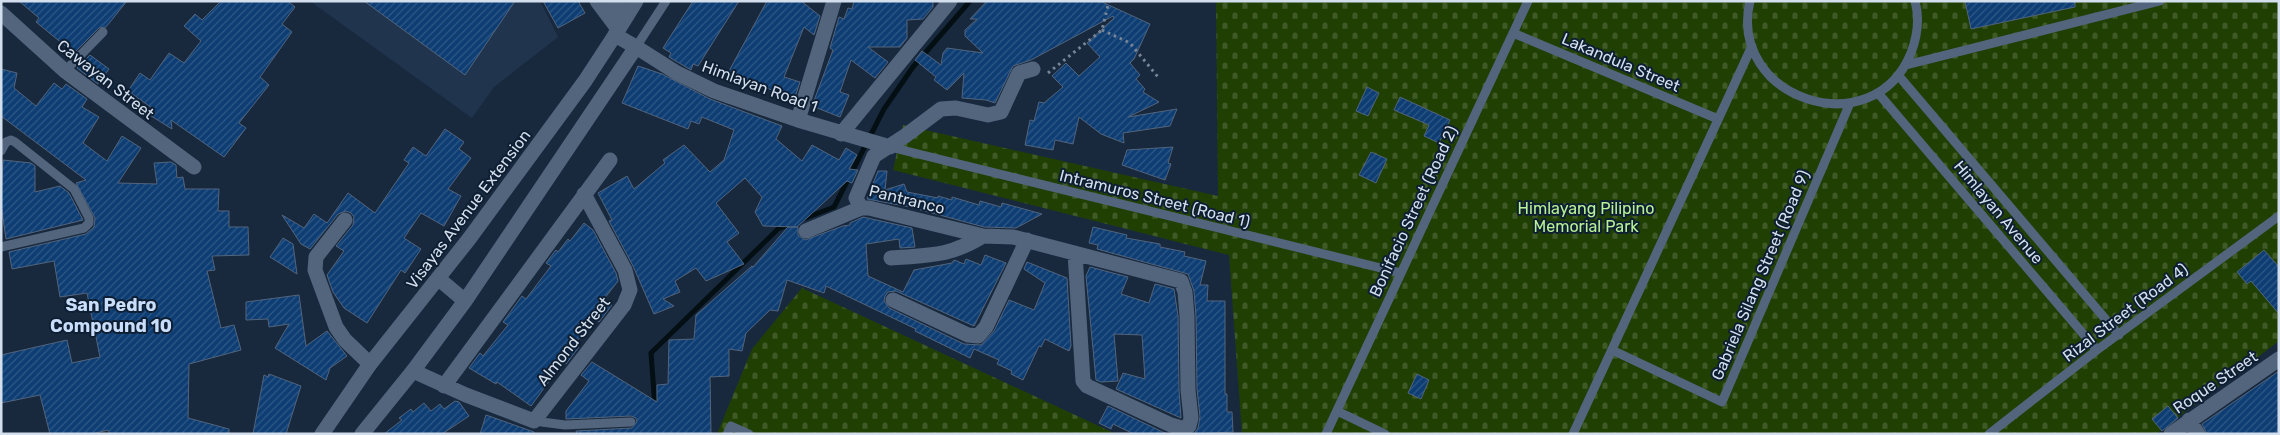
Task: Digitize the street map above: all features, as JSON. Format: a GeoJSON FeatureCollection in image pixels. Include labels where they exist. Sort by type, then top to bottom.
{"type":"FeatureCollection","features":[{"type":"Feature","properties":{"kind":"street"},"geometry":{"type":"LineString","coordinates":[[597,1],[617,32]]}},
{"type":"Feature","properties":{"kind":"street"},"geometry":{"type":"LineString","coordinates":[[615,1],[627,16]]}},
{"type":"Feature","properties":{"kind":"street","name":"Visayas Avenue Extension"},"geometry":{"type":"LineString","coordinates":[[322,434],[370,364],[439,279],[585,81],[636,1]]}},
{"type":"Feature","properties":{"kind":"street"},"geometry":{"type":"LineString","coordinates":[[798,120],[834,1]]}},
{"type":"Feature","properties":{"kind":"street"},"geometry":{"type":"LineString","coordinates":[[841,134],[950,1]]}},
{"type":"Feature","properties":{"kind":"street","name":"Cawayan Street"},"geometry":{"type":"LineString","coordinates":[[1,13],[65,71],[194,168]]}},
{"type":"Feature","properties":{"kind":"street","name":"Himlayan Road 1"},"geometry":{"type":"LineString","coordinates":[[617,32],[636,48],[677,73],[714,90],[841,134],[895,148]]}},
{"type":"Feature","properties":{"kind":"street"},"geometry":{"type":"LineString","coordinates":[[362,434],[413,371],[465,301],[636,48]]}},
{"type":"Feature","properties":{"kind":"street","name":"Pantranco"},"geometry":{"type":"LineString","coordinates":[[1033,69],[1020,72],[1001,112],[988,115],[956,108],[942,109],[895,148],[874,156],[868,166],[856,198],[861,208],[868,208],[983,236],[1013,237],[1027,240],[1181,281],[1184,286],[1191,418],[1189,426],[1185,429],[1171,425],[1088,386],[1083,381],[1075,253]]}},
{"type":"Feature","properties":{"kind":"street"},"geometry":{"type":"LineString","coordinates":[[444,386],[610,160]]}},
{"type":"Feature","properties":{"kind":"street","name":"Almond Street"},"geometry":{"type":"LineString","coordinates":[[534,421],[624,306],[630,290],[625,270],[584,194]]}},
{"type":"Feature","properties":{"kind":"street"},"geometry":{"type":"LineString","coordinates":[[806,231],[861,208]]}},
{"type":"Feature","properties":{"kind":"street"},"geometry":{"type":"LineString","coordinates":[[344,220],[316,257],[314,270],[336,327],[345,340],[370,364]]}},
{"type":"Feature","properties":{"kind":"street"},"geometry":{"type":"LineString","coordinates":[[891,258],[942,255],[962,249],[983,236]]}},
{"type":"Feature","properties":{"kind":"street"},"geometry":{"type":"LineString","coordinates":[[894,300],[968,335],[978,336],[982,334],[993,316],[1027,240]]}},
{"type":"Feature","properties":{"kind":"street"},"geometry":{"type":"LineString","coordinates":[[439,279],[465,301]]}},
{"type":"Feature","properties":{"kind":"street","name":"Roque Street"},"geometry":{"type":"LineString","coordinates":[[2171,434],[2279,359]]}},
{"type":"Feature","properties":{"kind":"street"},"geometry":{"type":"LineString","coordinates":[[413,371],[444,386],[534,421]]}},
{"type":"Feature","properties":{"kind":"street"},"geometry":{"type":"LineString","coordinates":[[2189,420],[2198,434]]}},
{"type":"Feature","properties":{"kind":"lane"},"geometry":{"type":"LineString","coordinates":[[636,48],[666,1]]}},
{"type":"Feature","properties":{"kind":"lane","name":"Bonifacio Street (Road 2)"},"geometry":{"type":"LineString","coordinates":[[1326,434],[1528,1]]}},
{"type":"Feature","properties":{"kind":"lane"},"geometry":{"type":"LineString","coordinates":[[1750,1],[1748,25],[1752,46],[1767,73],[1790,93],[1819,104],[1850,103],[1878,92],[1898,75],[1906,65],[1916,38],[1918,10],[1915,1]]}},
{"type":"Feature","properties":{"kind":"lane"},"geometry":{"type":"LineString","coordinates":[[1906,65],[2160,1]]}},
{"type":"Feature","properties":{"kind":"lane"},"geometry":{"type":"LineString","coordinates":[[65,71],[103,32]]}},
{"type":"Feature","properties":{"kind":"lane","name":"Lakandula Street"},"geometry":{"type":"LineString","coordinates":[[1513,33],[1718,119]]}},
{"type":"Feature","properties":{"kind":"lane"},"geometry":{"type":"LineString","coordinates":[[1574,434],[1752,46]]}},
{"type":"Feature","properties":{"kind":"lane"},"geometry":{"type":"LineString","coordinates":[[1898,75],[2119,334]]}},
{"type":"Feature","properties":{"kind":"lane","name":"Himlayan Avenue"},"geometry":{"type":"LineString","coordinates":[[1878,92],[2097,350]]}},
{"type":"Feature","properties":{"kind":"lane","name":"Gabriela Silang Street (Road 9)"},"geometry":{"type":"LineString","coordinates":[[1612,350],[1722,402],[1850,103]]}},
{"type":"Feature","properties":{"kind":"lane"},"geometry":{"type":"LineString","coordinates":[[1,151],[6,142],[11,140],[15,142],[74,190],[90,218],[89,223],[84,228],[1,247]]}},
{"type":"Feature","properties":{"kind":"lane","name":"Intramuros Street (Road 1)"},"geometry":{"type":"LineString","coordinates":[[895,148],[1151,213],[1401,273]]}},
{"type":"Feature","properties":{"kind":"lane","name":"Rizal Street (Road 4)"},"geometry":{"type":"LineString","coordinates":[[1989,434],[2097,350],[2279,216]]}},
{"type":"Feature","properties":{"kind":"lane"},"geometry":{"type":"LineString","coordinates":[[1337,411],[1385,434]]}},
{"type":"Feature","properties":{"kind":"lane"},"geometry":{"type":"LineString","coordinates":[[534,421],[566,425],[631,422]]}},
{"type":"Feature","properties":{"kind":"lane"},"geometry":{"type":"LineString","coordinates":[[729,430],[749,434]]}},
{"type":"Feature","properties":{"kind":"path"},"geometry":{"type":"LineString","coordinates":[[1033,69],[1047,74],[1102,30],[1110,1]]}},
{"type":"Feature","properties":{"kind":"path"},"geometry":{"type":"LineString","coordinates":[[1102,30],[1130,43],[1158,77]]}},
{"type":"Feature","properties":{"kind":"shaded area"},"geometry":{"type":"Polygon","coordinates":[[[310,1],[540,1],[558,37],[494,87],[472,118],[310,1]]]}},
{"type":"Feature","properties":{"kind":"green space","name":"Himlayang Pilipino Memorial Park"},"geometry":{"type":"Polygon","coordinates":[[[1216,1],[2279,1],[2279,341],[2156,434],[1242,434],[1229,255],[893,170],[903,125],[1218,196],[1216,1]]]}},
{"type":"Feature","properties":{"kind":"green space"},"geometry":{"type":"Polygon","coordinates":[[[802,288],[1116,434],[717,434],[752,349],[802,288]]]}},
{"type":"Feature","properties":{"kind":"building"},"geometry":{"type":"Polygon","coordinates":[[[19,1],[127,1],[106,27],[99,28],[74,53],[36,22],[39,18],[19,1]]]}},
{"type":"Feature","properties":{"kind":"building"},"geometry":{"type":"Polygon","coordinates":[[[221,1],[288,1],[295,7],[282,24],[292,32],[260,77],[269,85],[239,123],[246,128],[224,157],[171,120],[172,129],[148,114],[152,108],[128,91],[140,73],[150,80],[169,53],[184,63],[201,41],[184,26],[195,14],[202,20],[221,1]]]}},
{"type":"Feature","properties":{"kind":"building"},"geometry":{"type":"Polygon","coordinates":[[[364,1],[515,1],[465,75],[364,1]]]}},
{"type":"Feature","properties":{"kind":"building"},"geometry":{"type":"Polygon","coordinates":[[[543,1],[578,1],[585,13],[558,28],[543,1]]]}},
{"type":"Feature","properties":{"kind":"building"},"geometry":{"type":"Polygon","coordinates":[[[693,1],[739,1],[698,66],[693,64],[691,70],[669,57],[671,53],[663,48],[693,1]]]}},
{"type":"Feature","properties":{"kind":"building"},"geometry":{"type":"Polygon","coordinates":[[[767,1],[801,1],[820,16],[814,35],[804,27],[784,77],[800,82],[794,100],[729,71],[767,1]]]}},
{"type":"Feature","properties":{"kind":"building"},"geometry":{"type":"Polygon","coordinates":[[[854,1],[933,1],[933,7],[923,19],[907,20],[907,38],[900,47],[868,47],[888,62],[875,78],[851,60],[840,92],[849,95],[840,117],[812,106],[833,50],[830,48],[839,17],[844,19],[848,8],[852,9],[854,1]]]}},
{"type":"Feature","properties":{"kind":"building"},"geometry":{"type":"Polygon","coordinates":[[[987,1],[1100,1],[1150,24],[1134,59],[1130,63],[1140,75],[1136,79],[1145,89],[1143,92],[1159,102],[1128,117],[1177,109],[1170,126],[1123,133],[1124,143],[1101,134],[1079,117],[1073,144],[1055,140],[1053,150],[1025,145],[1030,120],[1034,121],[1039,102],[1044,103],[1063,87],[1052,76],[1066,63],[1079,76],[1100,57],[1087,43],[1114,18],[1113,16],[1031,60],[1013,66],[995,103],[986,100],[962,98],[964,73],[947,90],[934,80],[936,77],[915,60],[922,51],[941,65],[943,53],[947,48],[983,53],[965,36],[965,30],[977,19],[970,19],[987,1]]]}},
{"type":"Feature","properties":{"kind":"building"},"geometry":{"type":"Polygon","coordinates":[[[1965,1],[2075,1],[2075,7],[1971,29],[1965,1]]]}},
{"type":"Feature","properties":{"kind":"building"},"geometry":{"type":"Polygon","coordinates":[[[90,55],[109,69],[98,84],[77,68],[90,55]]]}},
{"type":"Feature","properties":{"kind":"building"},"geometry":{"type":"Polygon","coordinates":[[[638,66],[662,74],[710,99],[782,126],[776,139],[802,161],[812,145],[839,160],[846,148],[857,155],[849,169],[858,170],[852,183],[847,181],[797,227],[763,226],[755,212],[762,197],[745,178],[716,203],[739,233],[727,242],[744,264],[706,281],[696,268],[675,281],[680,292],[663,299],[674,306],[654,314],[633,266],[609,221],[612,220],[598,193],[627,176],[634,189],[665,163],[663,160],[684,145],[710,172],[724,160],[734,130],[702,117],[699,124],[691,121],[688,129],[622,103],[638,66]]]}},
{"type":"Feature","properties":{"kind":"building"},"geometry":{"type":"Polygon","coordinates":[[[1,69],[17,73],[14,88],[36,106],[54,83],[62,89],[66,84],[87,99],[82,107],[99,117],[83,143],[107,161],[122,136],[141,148],[118,183],[157,184],[154,163],[171,162],[176,165],[177,178],[183,177],[185,189],[219,189],[218,211],[229,211],[229,227],[248,227],[249,255],[212,256],[215,270],[207,271],[221,328],[234,325],[241,350],[189,364],[188,418],[229,429],[229,434],[110,434],[108,430],[92,434],[50,434],[40,395],[1,403],[1,355],[67,340],[72,363],[100,357],[87,293],[60,297],[54,261],[12,269],[9,252],[86,234],[94,227],[95,218],[76,183],[86,180],[1,116],[1,69]]]}},
{"type":"Feature","properties":{"kind":"building"},"geometry":{"type":"Polygon","coordinates":[[[1367,87],[1379,93],[1368,116],[1356,111],[1367,87]]]}},
{"type":"Feature","properties":{"kind":"building"},"geometry":{"type":"Polygon","coordinates":[[[1400,97],[1450,120],[1439,143],[1424,136],[1429,125],[1394,110],[1400,97]]]}},
{"type":"Feature","properties":{"kind":"building"},"geometry":{"type":"Polygon","coordinates":[[[445,129],[464,142],[459,149],[471,158],[448,189],[461,196],[444,226],[421,213],[404,238],[421,249],[405,273],[401,270],[367,323],[344,308],[333,292],[327,275],[344,251],[336,246],[353,225],[354,217],[351,213],[346,211],[338,214],[310,249],[301,244],[282,215],[304,228],[314,214],[327,223],[348,193],[375,213],[409,163],[404,160],[413,147],[426,156],[445,129]]]}},
{"type":"Feature","properties":{"kind":"building"},"geometry":{"type":"Polygon","coordinates":[[[1173,147],[1168,163],[1171,164],[1165,180],[1122,165],[1127,150],[1173,147]]]}},
{"type":"Feature","properties":{"kind":"building"},"geometry":{"type":"Polygon","coordinates":[[[1371,152],[1387,159],[1376,183],[1359,175],[1371,152]]]}},
{"type":"Feature","properties":{"kind":"building"},"geometry":{"type":"Polygon","coordinates":[[[3,160],[31,163],[35,166],[35,192],[60,186],[69,193],[83,220],[6,239],[1,204],[3,160]]]}},
{"type":"Feature","properties":{"kind":"building"},"geometry":{"type":"Polygon","coordinates":[[[878,171],[887,171],[885,190],[904,184],[907,192],[952,200],[952,197],[979,205],[980,201],[1001,207],[1002,203],[1042,214],[1016,228],[984,227],[910,207],[867,199],[878,171]]]}},
{"type":"Feature","properties":{"kind":"building"},"geometry":{"type":"Polygon","coordinates":[[[863,217],[912,228],[915,247],[900,248],[899,239],[866,244],[868,276],[903,292],[914,270],[952,263],[954,260],[964,264],[966,259],[981,265],[985,255],[1006,263],[974,326],[896,291],[888,292],[885,296],[884,301],[889,308],[964,344],[981,345],[994,331],[1009,300],[1034,310],[1045,283],[1024,269],[1027,262],[1067,278],[1071,346],[1069,351],[1045,339],[1041,347],[1039,346],[1023,380],[1011,374],[1012,371],[997,364],[999,360],[974,349],[970,358],[915,331],[916,329],[826,286],[824,293],[787,280],[778,311],[770,310],[746,333],[742,351],[729,349],[729,376],[710,377],[711,434],[577,434],[576,431],[632,428],[637,422],[636,418],[631,416],[566,419],[566,411],[589,381],[581,375],[592,362],[657,402],[657,385],[668,384],[669,340],[694,339],[696,315],[753,267],[788,227],[798,227],[798,235],[805,240],[850,225],[850,223],[863,217]]]}},
{"type":"Feature","properties":{"kind":"building"},"geometry":{"type":"Polygon","coordinates":[[[584,223],[593,230],[616,273],[618,281],[604,299],[612,305],[599,322],[594,318],[575,344],[579,347],[566,364],[563,362],[531,406],[497,382],[496,384],[469,368],[480,353],[483,356],[508,325],[503,322],[522,296],[526,299],[551,266],[546,263],[556,250],[558,252],[568,239],[570,241],[584,223]]]}},
{"type":"Feature","properties":{"kind":"building"},"geometry":{"type":"Polygon","coordinates":[[[1093,227],[1127,235],[1126,238],[1160,244],[1160,247],[1185,252],[1184,256],[1206,261],[1200,285],[1208,285],[1207,301],[1225,301],[1225,394],[1227,394],[1227,412],[1232,412],[1233,432],[1194,434],[1198,428],[1200,417],[1197,389],[1194,291],[1188,274],[1097,249],[1098,245],[1089,243],[1093,227]]]}},
{"type":"Feature","properties":{"kind":"building"},"geometry":{"type":"Polygon","coordinates":[[[283,238],[293,244],[297,274],[270,257],[283,238]]]}},
{"type":"Feature","properties":{"kind":"building"},"geometry":{"type":"Polygon","coordinates":[[[2264,250],[2279,267],[2279,314],[2251,281],[2247,284],[2237,272],[2264,250]]]}},
{"type":"Feature","properties":{"kind":"building"},"geometry":{"type":"Polygon","coordinates":[[[1090,267],[1128,277],[1121,294],[1149,303],[1155,284],[1174,289],[1178,316],[1181,418],[1116,389],[1123,373],[1145,379],[1142,335],[1114,334],[1118,381],[1101,382],[1096,380],[1086,276],[1090,267]]]}},
{"type":"Feature","properties":{"kind":"building"},"geometry":{"type":"Polygon","coordinates":[[[299,295],[306,346],[327,331],[347,356],[330,368],[326,380],[275,348],[289,324],[269,327],[268,319],[246,320],[246,302],[299,295]]]}},
{"type":"Feature","properties":{"kind":"building"},"geometry":{"type":"Polygon","coordinates":[[[2279,371],[2279,434],[2207,434],[2202,424],[2279,371]]]}},
{"type":"Feature","properties":{"kind":"building"},"geometry":{"type":"Polygon","coordinates":[[[269,374],[301,386],[286,434],[253,434],[264,375],[268,377],[269,374]]]}},
{"type":"Feature","properties":{"kind":"building"},"geometry":{"type":"Polygon","coordinates":[[[1417,374],[1429,380],[1421,399],[1408,393],[1417,374]]]}},
{"type":"Feature","properties":{"kind":"building"},"geometry":{"type":"Polygon","coordinates":[[[455,401],[459,402],[469,416],[442,434],[384,434],[402,420],[399,418],[411,409],[413,412],[424,403],[431,411],[440,404],[444,409],[455,401]]]}},
{"type":"Feature","properties":{"kind":"building"},"geometry":{"type":"Polygon","coordinates":[[[1108,406],[1167,434],[1134,434],[1113,424],[1111,429],[1099,423],[1108,406]]]}},
{"type":"Feature","properties":{"kind":"building"},"geometry":{"type":"Polygon","coordinates":[[[2168,406],[2178,418],[2162,431],[2152,419],[2168,406]]]}},
{"type":"Feature","properties":{"kind":"building"},"geometry":{"type":"Polygon","coordinates":[[[486,415],[534,432],[534,434],[480,434],[486,415]]]}},
{"type":"Feature","properties":{"kind":"waterway"},"geometry":{"type":"LineString","coordinates":[[800,220],[834,207],[884,109],[913,67],[970,1]]}},
{"type":"Feature","properties":{"kind":"waterway"},"geometry":{"type":"LineString","coordinates":[[655,407],[651,353],[778,229],[790,224]]}},
{"type":"Feature","properties":{"kind":"district","name":"San Pedro Compound 10"},"geometry":{"type":"Point","coordinates":[111,315]}}]}
